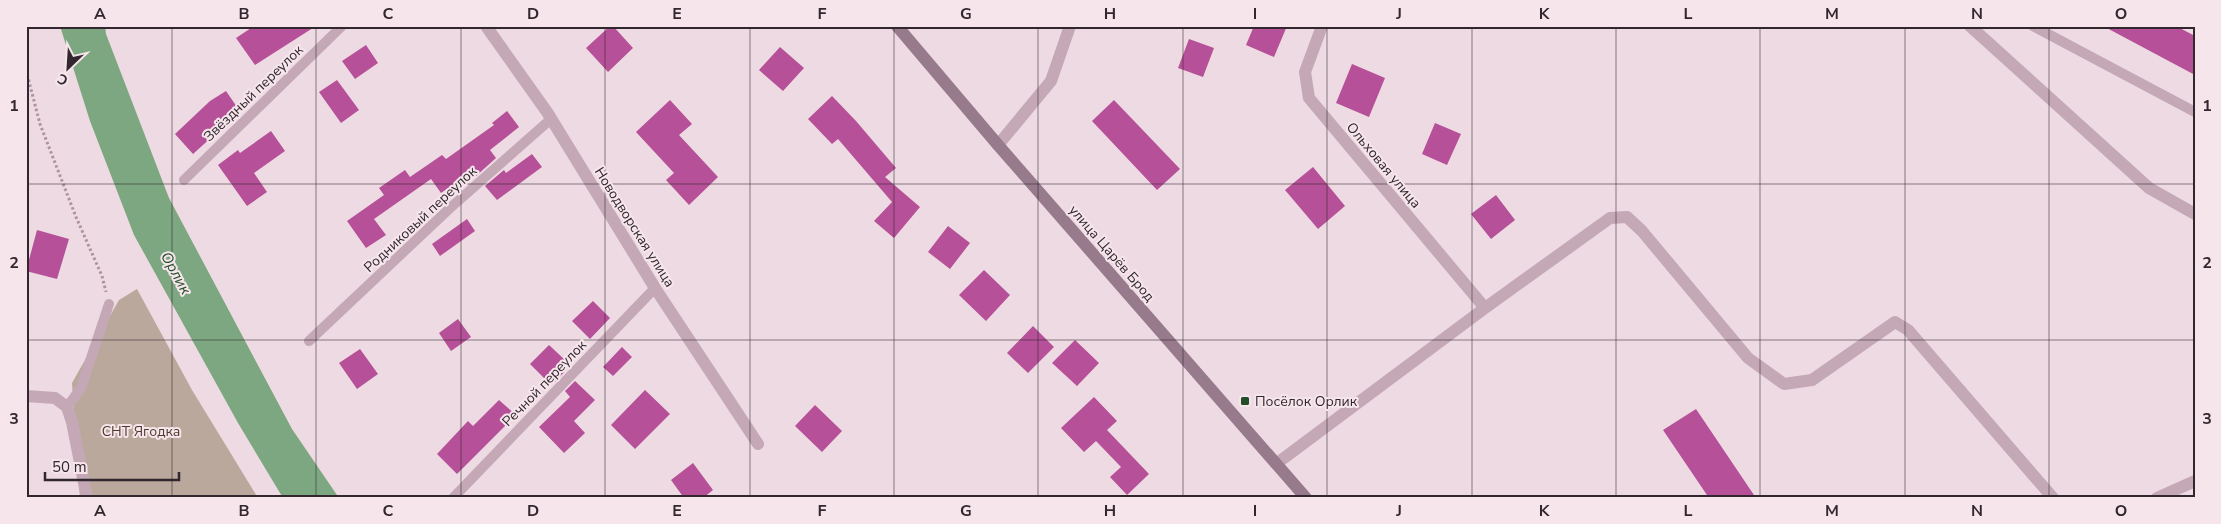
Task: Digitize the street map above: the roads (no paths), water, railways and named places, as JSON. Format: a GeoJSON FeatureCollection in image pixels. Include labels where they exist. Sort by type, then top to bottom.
{"type":"FeatureCollection","features":[{"type":"Feature","properties":{"kind":"street","name":"Новодворская улица"},"geometry":{"type":"LineString","coordinates":[[486,26],[551,119],[655,288],[758,444]]}},
{"type":"Feature","properties":{"kind":"street","name":"улица Царёв Брод"},"geometry":{"type":"LineString","coordinates":[[897,26],[998,145],[1306,498]]}},
{"type":"Feature","properties":{"kind":"street"},"geometry":{"type":"LineString","coordinates":[[998,145],[1051,81],[1070,26]]}},
{"type":"Feature","properties":{"kind":"street","name":"Ольховая улица"},"geometry":{"type":"LineString","coordinates":[[1322,26],[1305,72],[1309,98],[1484,308]]}},
{"type":"Feature","properties":{"kind":"street"},"geometry":{"type":"LineString","coordinates":[[1970,26],[2149,188],[2195,214]]}},
{"type":"Feature","properties":{"kind":"street"},"geometry":{"type":"LineString","coordinates":[[1276,464],[1484,308],[1610,218],[1628,217],[1642,230],[1748,358],[1784,384],[1812,380],[1895,322],[1908,330],[2053,498]]}},
{"type":"Feature","properties":{"kind":"street"},"geometry":{"type":"LineString","coordinates":[[26,396],[55,398],[67,407],[72,422],[87,498]]}},
{"type":"Feature","properties":{"kind":"street"},"geometry":{"type":"LineString","coordinates":[[2156,498],[2195,480]]}},
{"type":"Feature","properties":{"kind":"lane","name":"Звёздный переулок"},"geometry":{"type":"LineString","coordinates":[[184,180],[342,26]]}},
{"type":"Feature","properties":{"kind":"lane"},"geometry":{"type":"LineString","coordinates":[[2033,26],[2195,112]]}},
{"type":"Feature","properties":{"kind":"lane","name":"Родниковый переулок"},"geometry":{"type":"LineString","coordinates":[[310,341],[449,209],[551,119]]}},
{"type":"Feature","properties":{"kind":"lane","name":"Речной переулок"},"geometry":{"type":"LineString","coordinates":[[453,498],[655,288]]}},
{"type":"Feature","properties":{"kind":"lane"},"geometry":{"type":"LineString","coordinates":[[67,407],[81,388],[110,304]]}},
{"type":"Feature","properties":{"kind":"water","name":"Орлик"},"geometry":{"type":"Polygon","coordinates":[[[60,26],[105,26],[106,34],[169,198],[292,429],[339,498],[283,498],[238,423],[134,235],[90,121],[60,26]]]}},
{"type":"Feature","properties":{"kind":"place","name":"Посёлок Орлик"},"geometry":{"type":"Point","coordinates":[1245,401]}},
{"type":"Feature","properties":{"kind":"park label","name":"СНТ Ягодка"},"geometry":{"type":"Point","coordinates":[141,431]}}]}
